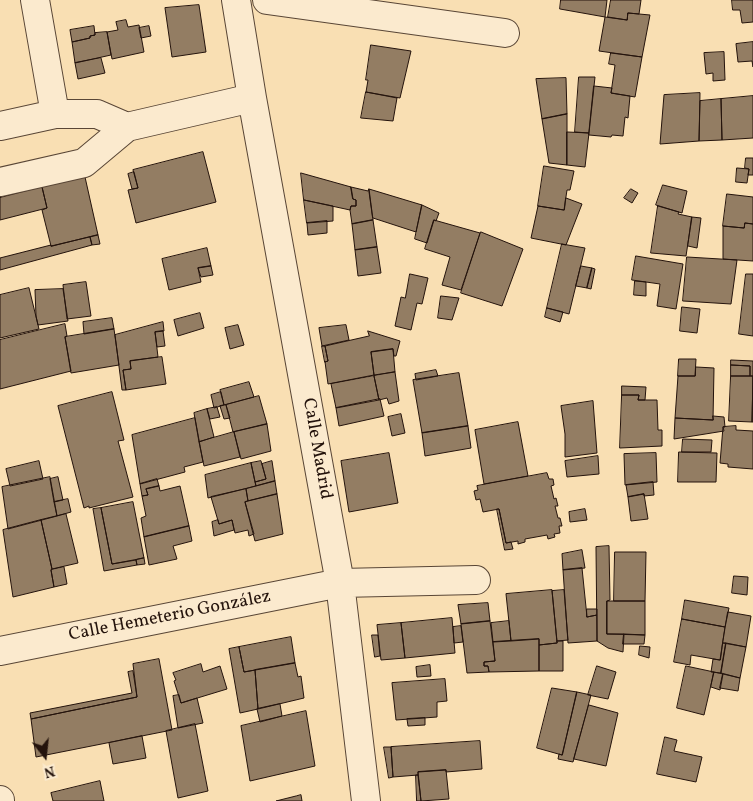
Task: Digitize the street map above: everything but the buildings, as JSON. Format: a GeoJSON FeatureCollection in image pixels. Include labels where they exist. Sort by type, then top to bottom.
{"type":"FeatureCollection","features":[{"type":"Feature","properties":{"kind":"street"},"geometry":{"type":"LineString","coordinates":[[35,0],[55,114]]}},
{"type":"Feature","properties":{"kind":"street","name":"Calle Madrid"},"geometry":{"type":"LineString","coordinates":[[236,0],[340,583],[366,801]]}},
{"type":"Feature","properties":{"kind":"street"},"geometry":{"type":"LineString","coordinates":[[267,0],[505,33]]}},
{"type":"Feature","properties":{"kind":"street"},"geometry":{"type":"LineString","coordinates":[[0,182],[84,163],[127,127],[252,98]]}},
{"type":"Feature","properties":{"kind":"street"},"geometry":{"type":"LineString","coordinates":[[0,126],[55,114],[97,114],[127,127]]}},
{"type":"Feature","properties":{"kind":"street","name":"Calle Hemeterio González"},"geometry":{"type":"LineString","coordinates":[[0,651],[340,583],[476,580]]}}]}
